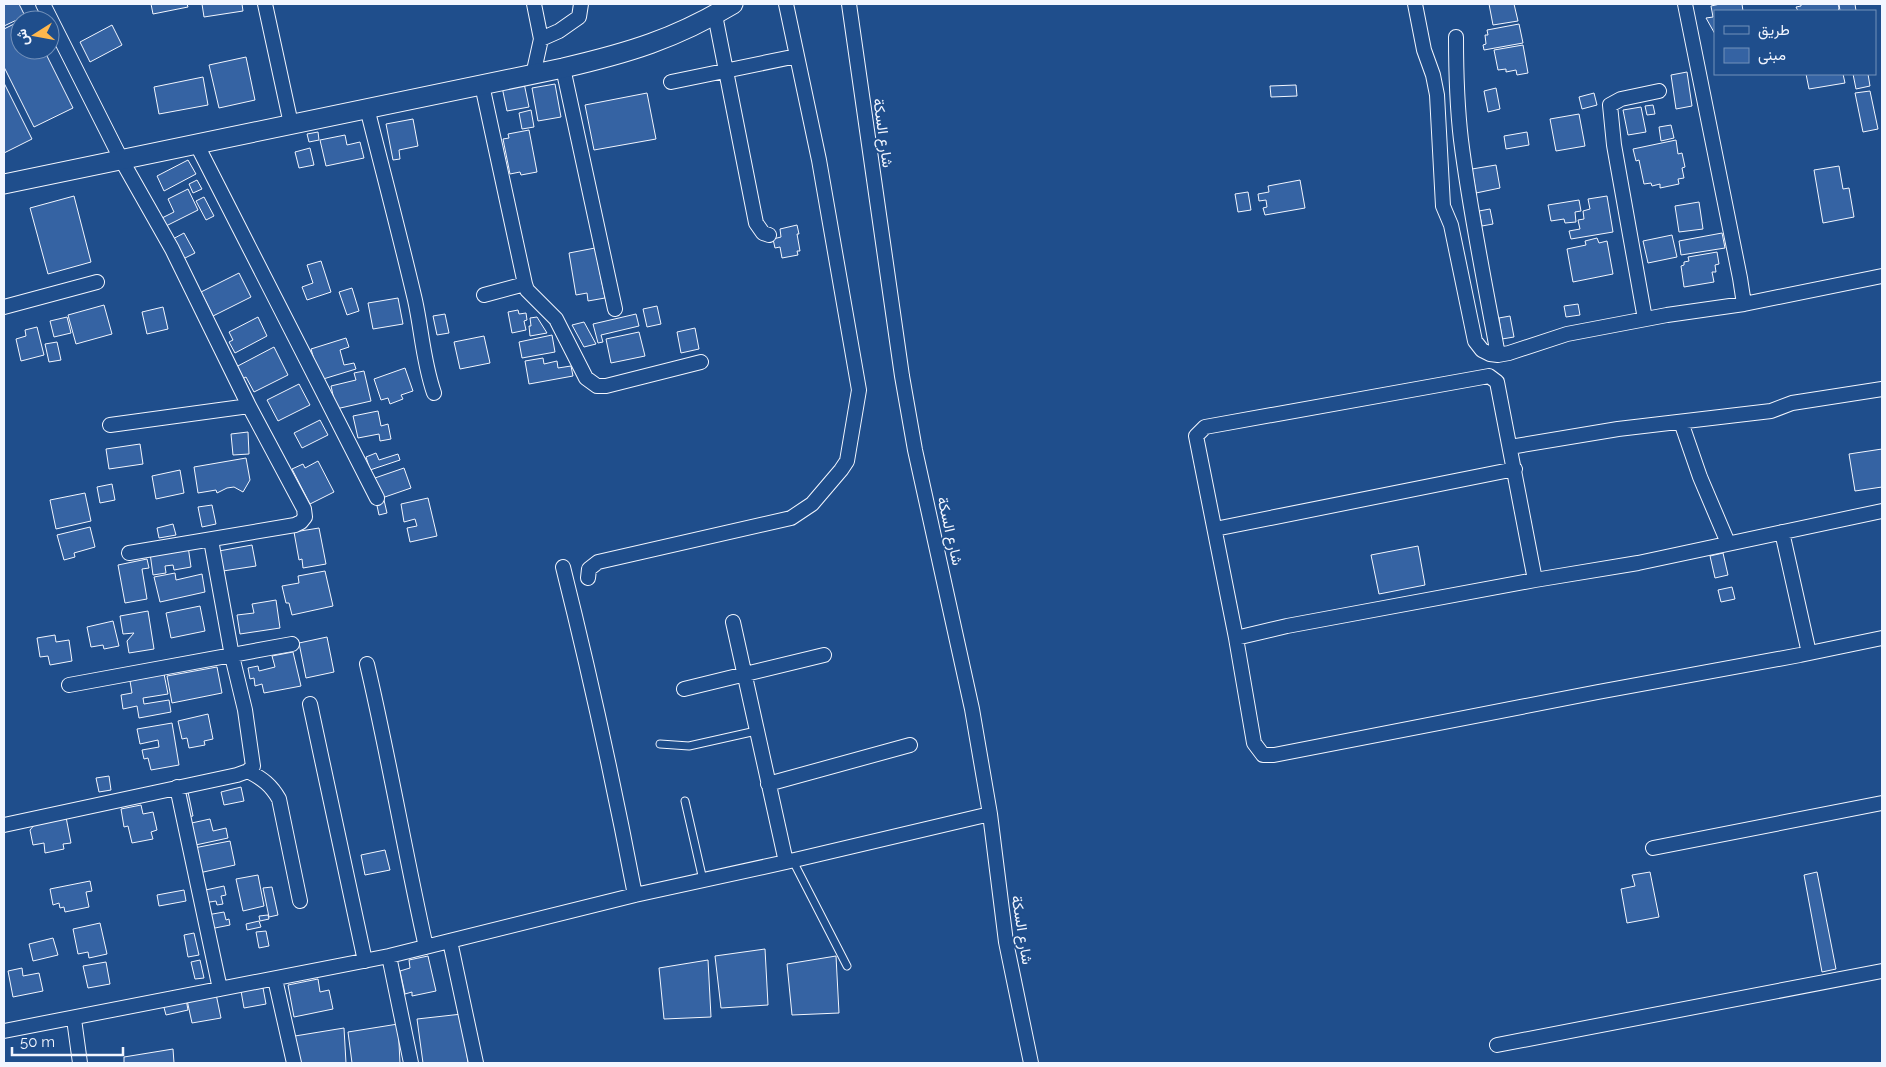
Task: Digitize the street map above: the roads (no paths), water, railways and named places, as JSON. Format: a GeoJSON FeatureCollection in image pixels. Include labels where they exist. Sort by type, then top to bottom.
{"type":"FeatureCollection","features":[{"type":"Feature","properties":{"kind":"main road"},"geometry":{"type":"LineString","coordinates":[[4,184],[564,68],[626,53],[689,29],[733,4]]}},
{"type":"Feature","properties":{"kind":"street"},"geometry":{"type":"LineString","coordinates":[[43,4],[121,159],[172,249],[250,406],[304,509],[305,517],[295,525],[129,552]]}},
{"type":"Feature","properties":{"kind":"street"},"geometry":{"type":"LineString","coordinates":[[265,4],[290,124]]}},
{"type":"Feature","properties":{"kind":"street"},"geometry":{"type":"LineString","coordinates":[[533,74],[541,39],[534,4]]}},
{"type":"Feature","properties":{"kind":"street"},"geometry":{"type":"LineString","coordinates":[[541,39],[559,31],[579,17],[581,4]]}},
{"type":"Feature","properties":{"kind":"street"},"geometry":{"type":"LineString","coordinates":[[588,578],[589,569],[598,562],[719,536],[796,516],[812,504],[847,462],[859,390],[819,160],[786,4]]}},
{"type":"Feature","properties":{"kind":"street","name":"شارع السكة"},"geometry":{"type":"LineString","coordinates":[[849,4],[902,376],[919,469],[972,709],[990,814],[1006,942],[1031,1063]]}},
{"type":"Feature","properties":{"kind":"street"},"geometry":{"type":"LineString","coordinates":[[1415,4],[1424,50],[1433,75],[1438,114],[1443,206],[1451,225],[1475,341],[1482,350],[1490,354],[1509,354],[1567,334],[1645,319],[1744,304],[1882,276]]}},
{"type":"Feature","properties":{"kind":"street"},"geometry":{"type":"LineString","coordinates":[[1685,4],[1744,304]]}},
{"type":"Feature","properties":{"kind":"street"},"geometry":{"type":"LineString","coordinates":[[715,15],[756,223],[763,232],[769,235]]}},
{"type":"Feature","properties":{"kind":"street"},"geometry":{"type":"LineString","coordinates":[[1456,37],[1459,111],[1467,181],[1498,355]]}},
{"type":"Feature","properties":{"kind":"street"},"geometry":{"type":"LineString","coordinates":[[671,82],[797,56]]}},
{"type":"Feature","properties":{"kind":"street"},"geometry":{"type":"LineString","coordinates":[[564,68],[615,309]]}},
{"type":"Feature","properties":{"kind":"street"},"geometry":{"type":"LineString","coordinates":[[482,84],[527,290],[556,319],[586,378],[598,386],[606,386],[701,362]]}},
{"type":"Feature","properties":{"kind":"street"},"geometry":{"type":"LineString","coordinates":[[1645,319],[1614,145],[1610,105],[1621,99],[1660,91]]}},
{"type":"Feature","properties":{"kind":"street"},"geometry":{"type":"LineString","coordinates":[[367,108],[410,281],[427,372],[434,393]]}},
{"type":"Feature","properties":{"kind":"street"},"geometry":{"type":"LineString","coordinates":[[1438,114],[1459,111]]}},
{"type":"Feature","properties":{"kind":"street"},"geometry":{"type":"LineString","coordinates":[[196,143],[377,498]]}},
{"type":"Feature","properties":{"kind":"street"},"geometry":{"type":"LineString","coordinates":[[1451,225],[1474,222]]}},
{"type":"Feature","properties":{"kind":"street"},"geometry":{"type":"LineString","coordinates":[[4,307],[97,282]]}},
{"type":"Feature","properties":{"kind":"street"},"geometry":{"type":"LineString","coordinates":[[484,295],[525,284]]}},
{"type":"Feature","properties":{"kind":"street"},"geometry":{"type":"LineString","coordinates":[[1535,580],[1497,382],[1489,376],[1205,427],[1196,436],[1236,638],[1254,743],[1263,755],[1274,755],[1882,638]]}},
{"type":"Feature","properties":{"kind":"street"},"geometry":{"type":"LineString","coordinates":[[1510,448],[1618,429],[1771,411],[1792,403],[1882,389]]}},
{"type":"Feature","properties":{"kind":"street"},"geometry":{"type":"LineString","coordinates":[[110,425],[250,406]]}},
{"type":"Feature","properties":{"kind":"street"},"geometry":{"type":"LineString","coordinates":[[1681,422],[1700,477],[1728,543]]}},
{"type":"Feature","properties":{"kind":"street"},"geometry":{"type":"LineString","coordinates":[[1215,529],[1515,469]]}},
{"type":"Feature","properties":{"kind":"street"},"geometry":{"type":"LineString","coordinates":[[1236,638],[1286,626],[1638,562],[1882,511]]}},
{"type":"Feature","properties":{"kind":"street"},"geometry":{"type":"LineString","coordinates":[[1782,532],[1809,653]]}},
{"type":"Feature","properties":{"kind":"street"},"geometry":{"type":"LineString","coordinates":[[4,825],[237,775],[248,771],[253,766],[253,757],[232,656],[212,540]]}},
{"type":"Feature","properties":{"kind":"street"},"geometry":{"type":"LineString","coordinates":[[563,567],[583,647],[636,894]]}},
{"type":"Feature","properties":{"kind":"street"},"geometry":{"type":"LineString","coordinates":[[733,622],[768,784],[790,862]]}},
{"type":"Feature","properties":{"kind":"street"},"geometry":{"type":"LineString","coordinates":[[69,685],[292,644]]}},
{"type":"Feature","properties":{"kind":"street"},"geometry":{"type":"LineString","coordinates":[[684,689],[824,655]]}},
{"type":"Feature","properties":{"kind":"street"},"geometry":{"type":"LineString","coordinates":[[367,664],[382,727],[426,947]]}},
{"type":"Feature","properties":{"kind":"street"},"geometry":{"type":"LineString","coordinates":[[310,704],[365,961]]}},
{"type":"Feature","properties":{"kind":"street"},"geometry":{"type":"LineString","coordinates":[[768,784],[910,746]]}},
{"type":"Feature","properties":{"kind":"street"},"geometry":{"type":"LineString","coordinates":[[248,771],[265,780],[279,799],[300,901]]}},
{"type":"Feature","properties":{"kind":"street"},"geometry":{"type":"LineString","coordinates":[[177,787],[220,990]]}},
{"type":"Feature","properties":{"kind":"street"},"geometry":{"type":"LineString","coordinates":[[1653,848],[1882,803]]}},
{"type":"Feature","properties":{"kind":"street"},"geometry":{"type":"LineString","coordinates":[[4,1031],[389,956],[636,894],[790,862],[990,814]]}},
{"type":"Feature","properties":{"kind":"street"},"geometry":{"type":"LineString","coordinates":[[450,941],[476,1063]]}},
{"type":"Feature","properties":{"kind":"street"},"geometry":{"type":"LineString","coordinates":[[389,956],[411,1063]]}},
{"type":"Feature","properties":{"kind":"street"},"geometry":{"type":"LineString","coordinates":[[1497,1045],[1882,971]]}},
{"type":"Feature","properties":{"kind":"street"},"geometry":{"type":"LineString","coordinates":[[275,979],[294,1063]]}},
{"type":"Feature","properties":{"kind":"street"},"geometry":{"type":"LineString","coordinates":[[74,1018],[80,1063]]}},
{"type":"Feature","properties":{"kind":"lane"},"geometry":{"type":"LineString","coordinates":[[660,744],[689,746],[756,731]]}},
{"type":"Feature","properties":{"kind":"lane"},"geometry":{"type":"LineString","coordinates":[[685,801],[703,880]]}},
{"type":"Feature","properties":{"kind":"lane"},"geometry":{"type":"LineString","coordinates":[[790,862],[847,966]]}}]}
